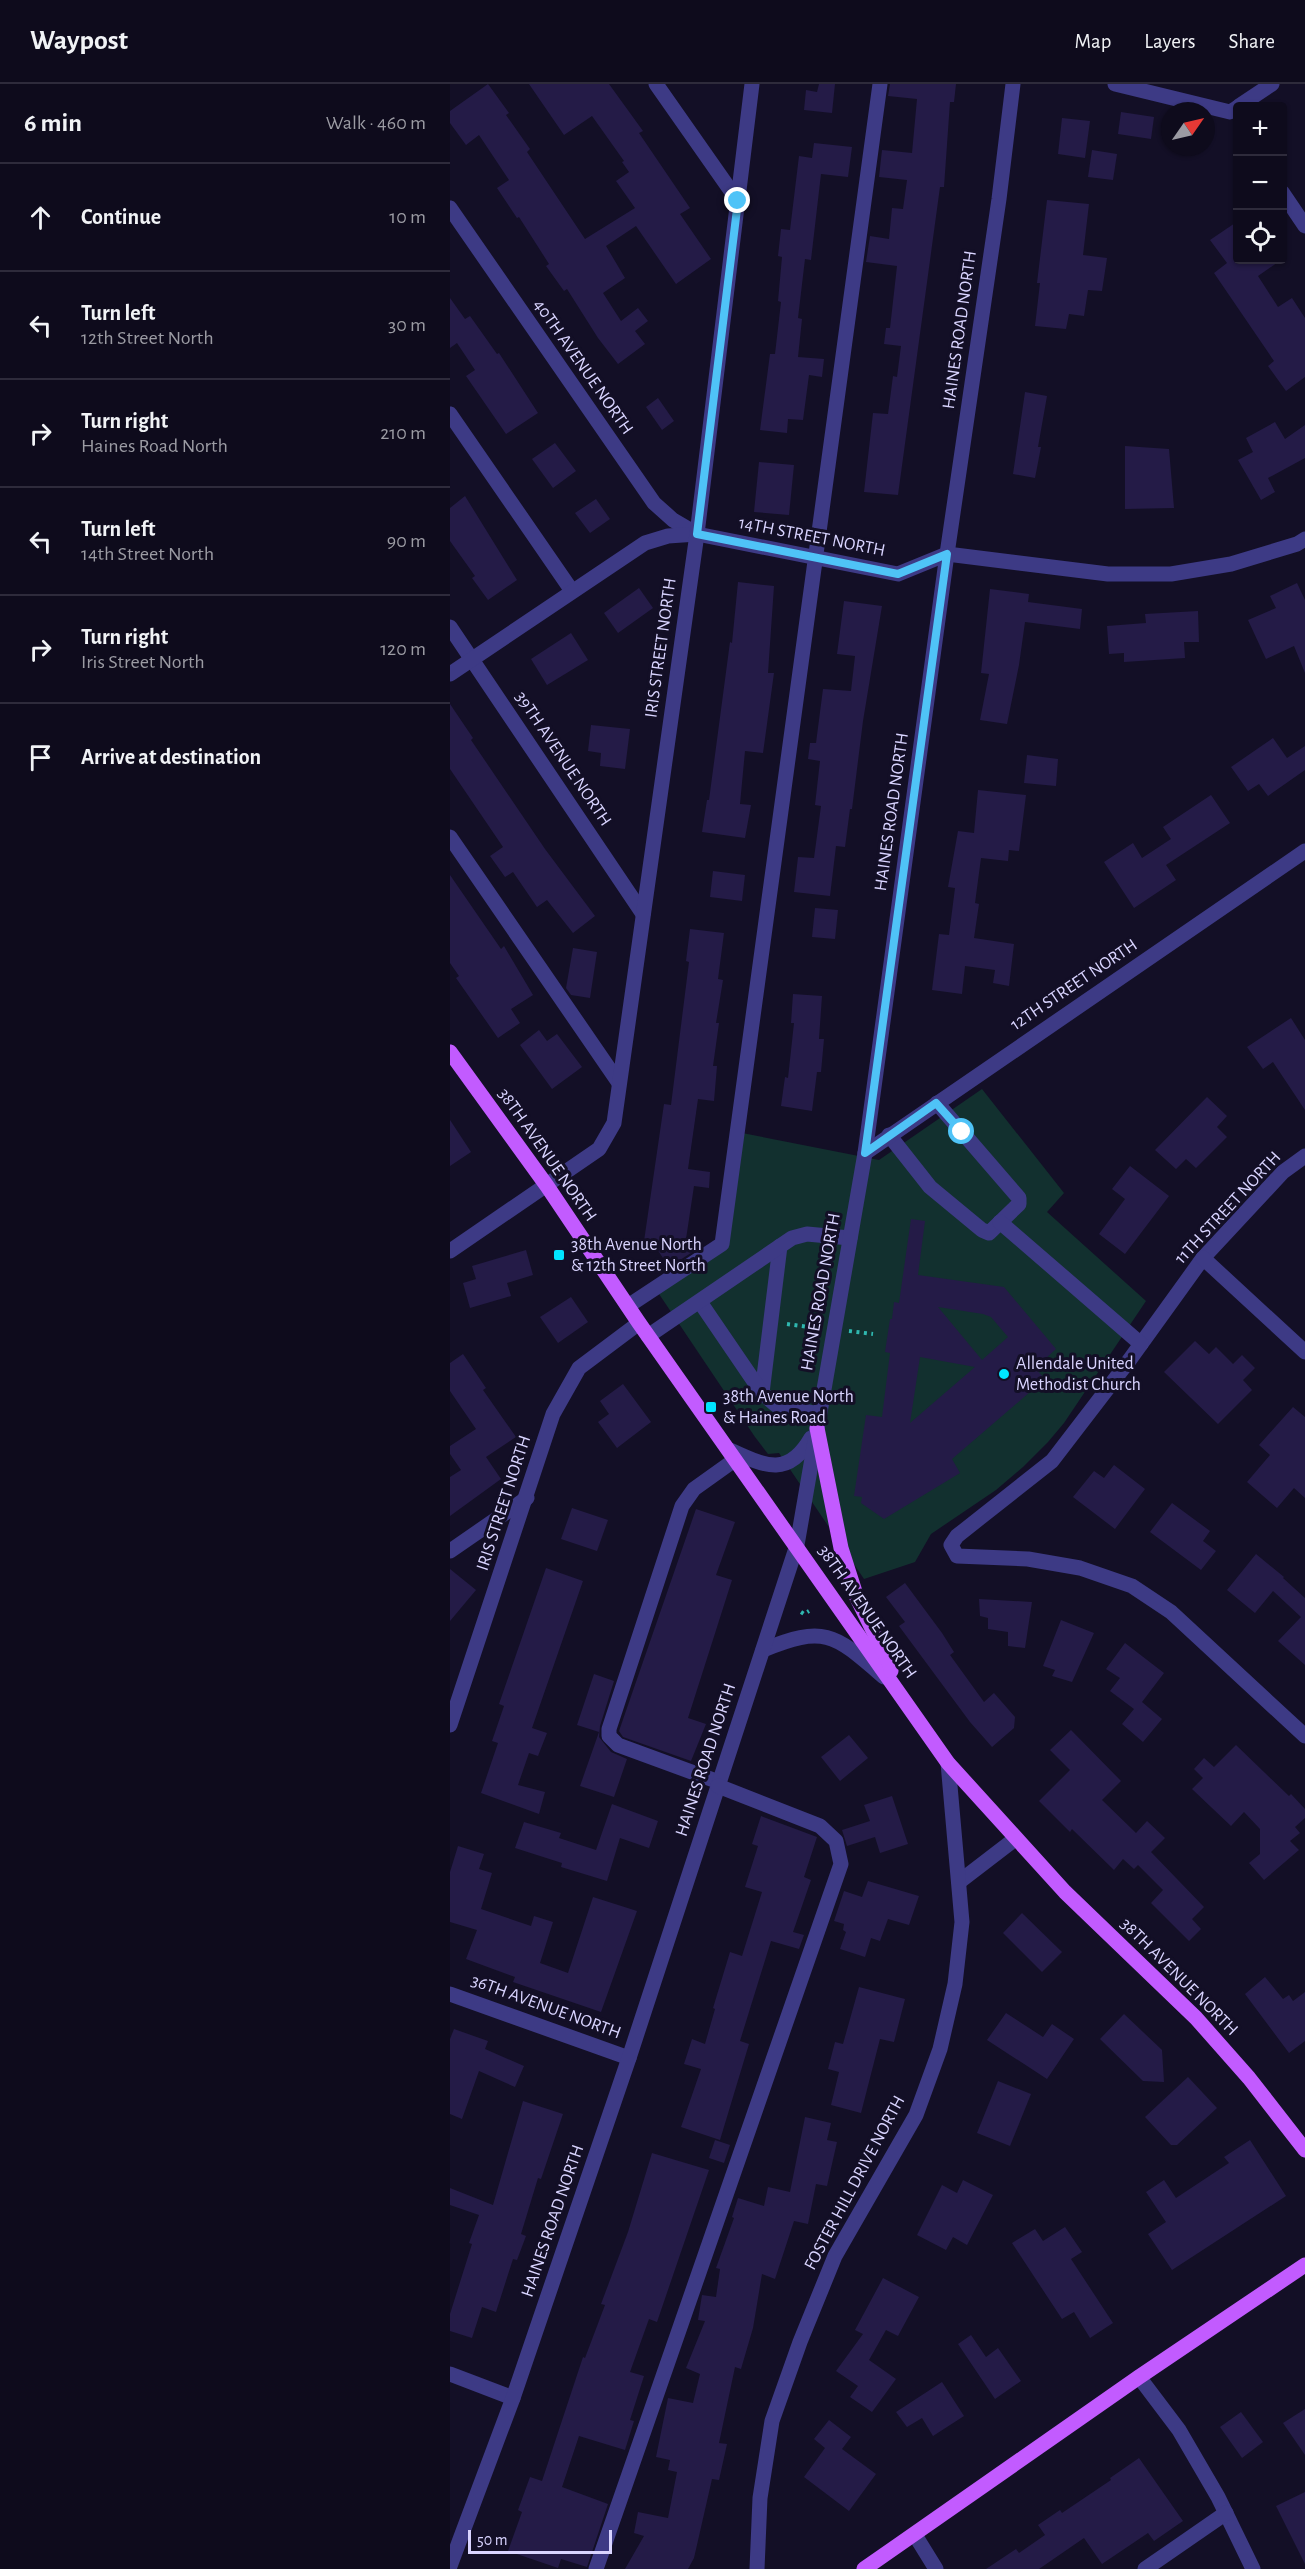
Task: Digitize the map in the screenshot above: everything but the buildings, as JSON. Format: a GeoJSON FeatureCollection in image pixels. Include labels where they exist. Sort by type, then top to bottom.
{"type":"FeatureCollection","features":[{"type":"Feature","properties":{"kind":"main road","name":"38TH AVENUE NORTH"},"geometry":{"type":"LineString","coordinates":[[450,1052],[547,1186],[644,1330],[948,1763],[1065,1892],[1196,2018],[1249,2078],[1305,2150]]}},
{"type":"Feature","properties":{"kind":"main road"},"geometry":{"type":"LineString","coordinates":[[818,1421],[841,1548],[857,1598],[890,1665],[892,1683]]}},
{"type":"Feature","properties":{"kind":"main road"},"geometry":{"type":"LineString","coordinates":[[864,2569],[1139,2377],[1305,2265]]}},
{"type":"Feature","properties":{"kind":"street"},"geometry":{"type":"LineString","coordinates":[[656,84],[738,201]]}},
{"type":"Feature","properties":{"kind":"street","name":"IRIS STREET NORTH"},"geometry":{"type":"LineString","coordinates":[[547,1186],[599,1149],[614,1123],[697,534],[752,84]]}},
{"type":"Feature","properties":{"kind":"street"},"geometry":{"type":"LineString","coordinates":[[628,1306],[722,1244],[880,84]]}},
{"type":"Feature","properties":{"kind":"street","name":"HAINES ROAD NORTH"},"geometry":{"type":"LineString","coordinates":[[450,2566],[513,2398],[629,2058],[797,1545],[865,1153],[947,554],[999,199],[1013,84]]}},
{"type":"Feature","properties":{"kind":"street"},"geometry":{"type":"LineString","coordinates":[[1114,84],[1233,112]]}},
{"type":"Feature","properties":{"kind":"street"},"geometry":{"type":"LineString","coordinates":[[1250,102],[1272,84]]}},
{"type":"Feature","properties":{"kind":"street"},"geometry":{"type":"LineString","coordinates":[[1287,199],[1305,226]]}},
{"type":"Feature","properties":{"kind":"street","name":"40TH AVENUE NORTH"},"geometry":{"type":"LineString","coordinates":[[450,208],[654,503],[673,520],[697,534]]}},
{"type":"Feature","properties":{"kind":"street"},"geometry":{"type":"LineString","coordinates":[[450,414],[572,591]]}},
{"type":"Feature","properties":{"kind":"street","name":"14TH STREET NORTH"},"geometry":{"type":"LineString","coordinates":[[450,674],[645,543],[668,536],[697,534],[898,574],[947,554],[1108,574],[1171,574],[1231,564],[1297,544],[1305,539]]}},
{"type":"Feature","properties":{"kind":"street","name":"39TH AVENUE NORTH"},"geometry":{"type":"LineString","coordinates":[[450,627],[643,914]]}},
{"type":"Feature","properties":{"kind":"street"},"geometry":{"type":"LineString","coordinates":[[450,837],[619,1083]]}},
{"type":"Feature","properties":{"kind":"street","name":"12TH STREET NORTH"},"geometry":{"type":"LineString","coordinates":[[865,1153],[1305,851]]}},
{"type":"Feature","properties":{"kind":"street"},"geometry":{"type":"LineString","coordinates":[[889,1135],[922,1178],[986,1233],[989,1233],[1019,1204],[1019,1198],[936,1103]]}},
{"type":"Feature","properties":{"kind":"street","name":"11TH STREET NORTH"},"geometry":{"type":"LineString","coordinates":[[1305,1156],[1284,1172],[1203,1258],[1052,1461],[957,1536],[951,1545],[957,1556],[1028,1559],[1070,1566],[1132,1586],[1172,1612],[1305,1736]]}},
{"type":"Feature","properties":{"kind":"street"},"geometry":{"type":"LineString","coordinates":[[450,1251],[547,1186]]}},
{"type":"Feature","properties":{"kind":"street"},"geometry":{"type":"LineString","coordinates":[[1000,1222],[1141,1344]]}},
{"type":"Feature","properties":{"kind":"street","name":"IRIS STREET NORTH"},"geometry":{"type":"LineString","coordinates":[[450,1725],[553,1414],[579,1368],[644,1330],[700,1302],[792,1238],[807,1234],[850,1238]]}},
{"type":"Feature","properties":{"kind":"street"},"geometry":{"type":"LineString","coordinates":[[762,1393],[780,1246]]}},
{"type":"Feature","properties":{"kind":"street"},"geometry":{"type":"LineString","coordinates":[[1203,1258],[1305,1352]]}},
{"type":"Feature","properties":{"kind":"street"},"geometry":{"type":"LineString","coordinates":[[596,2569],[841,1864],[836,1841],[820,1826],[618,1745],[609,1736],[609,1729],[682,1506],[694,1489],[733,1455],[771,1466],[789,1462],[802,1454],[818,1421],[776,1405],[762,1393],[700,1302]]}},
{"type":"Feature","properties":{"kind":"street"},"geometry":{"type":"LineString","coordinates":[[450,1551],[527,1498]]}},
{"type":"Feature","properties":{"kind":"street"},"geometry":{"type":"LineString","coordinates":[[763,1650],[794,1637],[820,1634],[847,1645],[892,1683]]}},
{"type":"Feature","properties":{"kind":"street","name":"FOSTER HILL DRIVE NORTH"},"geometry":{"type":"LineString","coordinates":[[757,2569],[760,2498],[776,2410],[800,2342],[835,2256],[916,2115],[940,2049],[956,1974],[962,1922],[948,1763]]}},
{"type":"Feature","properties":{"kind":"street"},"geometry":{"type":"LineString","coordinates":[[959,1882],[1016,1839]]}},
{"type":"Feature","properties":{"kind":"street","name":"36TH AVENUE NORTH"},"geometry":{"type":"LineString","coordinates":[[450,1994],[629,2058]]}},
{"type":"Feature","properties":{"kind":"street"},"geometry":{"type":"LineString","coordinates":[[450,2374],[513,2398]]}},
{"type":"Feature","properties":{"kind":"street"},"geometry":{"type":"LineString","coordinates":[[1139,2377],[1179,2430],[1226,2513],[1253,2569]]}},
{"type":"Feature","properties":{"kind":"street"},"geometry":{"type":"LineString","coordinates":[[1144,2569],[1226,2513]]}},
{"type":"Feature","properties":{"kind":"street"},"geometry":{"type":"LineString","coordinates":[[915,2535],[936,2569]]}},
{"type":"Feature","properties":{"kind":"path"},"geometry":{"type":"LineString","coordinates":[[771,1321],[816,1328]]}},
{"type":"Feature","properties":{"kind":"path"},"geometry":{"type":"LineString","coordinates":[[846,1330],[873,1334]]}},
{"type":"Feature","properties":{"kind":"path"},"geometry":{"type":"LineString","coordinates":[[801,1611],[804,1614],[809,1611]]}},
{"type":"Feature","properties":{"kind":"green space"},"geometry":{"type":"Polygon","coordinates":[[[982,1089],[1064,1193],[1047,1212],[1146,1301],[1064,1423],[1023,1467],[996,1490],[931,1534],[915,1562],[864,1579],[779,1453],[768,1454],[755,1437],[655,1288],[722,1244],[737,1132],[879,1160],[982,1089]]]}},
{"type":"Feature","properties":{"kind":"place","name":"38th Avenue North & 12th Street North"},"geometry":{"type":"Point","coordinates":[559,1255]}},
{"type":"Feature","properties":{"kind":"place","name":"Allendale United Methodist Church"},"geometry":{"type":"Point","coordinates":[1004,1374]}},
{"type":"Feature","properties":{"kind":"place","name":"38th Avenue North & Haines Road"},"geometry":{"type":"Point","coordinates":[711,1407]}},
{"type":"Feature","properties":{"kind":"route"},"geometry":{"type":"LineString","coordinates":[[738,201],[697,534],[898,574],[947,554],[865,1153],[936,1103],[962,1132]]}}]}
